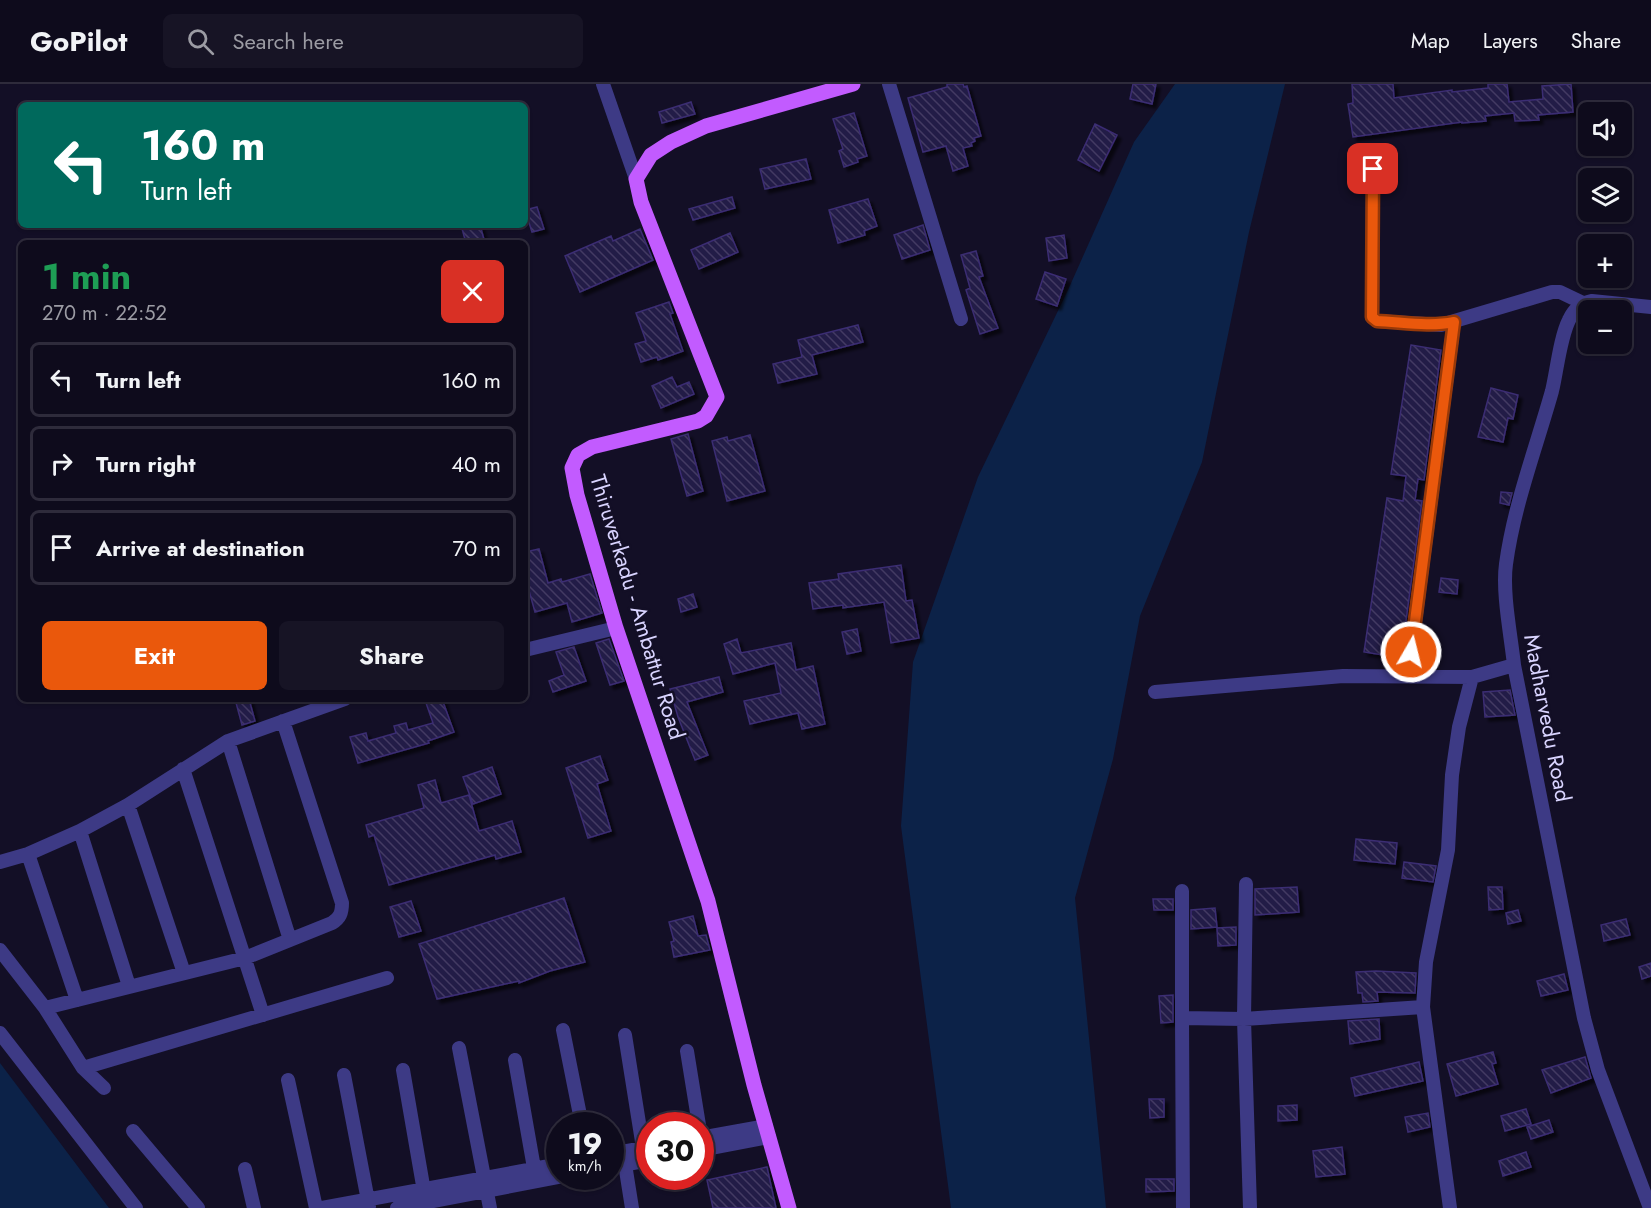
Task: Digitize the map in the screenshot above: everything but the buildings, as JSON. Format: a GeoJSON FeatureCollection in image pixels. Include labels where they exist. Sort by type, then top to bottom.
{"type":"FeatureCollection","features":[{"type":"Feature","properties":{"kind":"main road"},"geometry":{"type":"LineString","coordinates":[[636,179],[651,155],[670,142],[706,126],[853,84]]}},
{"type":"Feature","properties":{"kind":"main road","name":"Thiruverkadu - Ambattur Road"},"geometry":{"type":"LineString","coordinates":[[636,179],[641,202],[717,397],[706,416],[698,421],[592,447],[578,455],[572,468],[577,495],[616,628],[708,901],[789,1208]]}},
{"type":"Feature","properties":{"kind":"street"},"geometry":{"type":"LineString","coordinates":[[603,84],[636,179]]}},
{"type":"Feature","properties":{"kind":"street"},"geometry":{"type":"LineString","coordinates":[[889,84],[961,319]]}},
{"type":"Feature","properties":{"kind":"street"},"geometry":{"type":"LineString","coordinates":[[1373,169],[1372,317],[1377,321],[1441,325],[1552,292],[1560,292],[1578,301]]}},
{"type":"Feature","properties":{"kind":"street"},"geometry":{"type":"LineString","coordinates":[[1632,305],[1651,307]]}},
{"type":"Feature","properties":{"kind":"street","name":"Madharvedu Road"},"geometry":{"type":"LineString","coordinates":[[1578,307],[1568,321],[1518,510],[1506,566],[1508,614],[1514,664],[1584,1018],[1598,1070],[1650,1208]]}},
{"type":"Feature","properties":{"kind":"street"},"geometry":{"type":"LineString","coordinates":[[1408,676],[1454,322]]}},
{"type":"Feature","properties":{"kind":"street"},"geometry":{"type":"LineString","coordinates":[[528,649],[616,628]]}},
{"type":"Feature","properties":{"kind":"street"},"geometry":{"type":"LineString","coordinates":[[1155,692],[1343,676],[1472,677],[1514,664]]}},
{"type":"Feature","properties":{"kind":"street"},"geometry":{"type":"LineString","coordinates":[[1450,1208],[1423,1007],[1426,962],[1448,850],[1452,775],[1459,727],[1472,677]]}},
{"type":"Feature","properties":{"kind":"street"},"geometry":{"type":"LineString","coordinates":[[0,862],[28,854],[80,831],[128,805],[228,741],[337,702]]}},
{"type":"Feature","properties":{"kind":"street"},"geometry":{"type":"LineString","coordinates":[[45,1008],[245,958],[332,924],[342,912],[342,903],[284,721]]}},
{"type":"Feature","properties":{"kind":"street"},"geometry":{"type":"LineString","coordinates":[[228,741],[290,940]]}},
{"type":"Feature","properties":{"kind":"street"},"geometry":{"type":"LineString","coordinates":[[183,769],[262,1015]]}},
{"type":"Feature","properties":{"kind":"street"},"geometry":{"type":"LineString","coordinates":[[128,805],[184,973]]}},
{"type":"Feature","properties":{"kind":"street"},"geometry":{"type":"LineString","coordinates":[[80,831],[129,986]]}},
{"type":"Feature","properties":{"kind":"street"},"geometry":{"type":"LineString","coordinates":[[28,854],[77,1000]]}},
{"type":"Feature","properties":{"kind":"street"},"geometry":{"type":"LineString","coordinates":[[1246,884],[1244,1019],[1250,1208]]}},
{"type":"Feature","properties":{"kind":"street"},"geometry":{"type":"LineString","coordinates":[[1182,891],[1183,1208]]}},
{"type":"Feature","properties":{"kind":"street"},"geometry":{"type":"LineString","coordinates":[[0,950],[45,1008],[83,1068],[104,1088]]}},
{"type":"Feature","properties":{"kind":"street"},"geometry":{"type":"LineString","coordinates":[[83,1068],[387,978]]}},
{"type":"Feature","properties":{"kind":"street"},"geometry":{"type":"LineString","coordinates":[[1182,1018],[1244,1019],[1423,1007]]}},
{"type":"Feature","properties":{"kind":"street"},"geometry":{"type":"LineString","coordinates":[[564,1030],[580,1112]]}},
{"type":"Feature","properties":{"kind":"street"},"geometry":{"type":"LineString","coordinates":[[0,1033],[136,1208]]}},
{"type":"Feature","properties":{"kind":"street"},"geometry":{"type":"LineString","coordinates":[[625,1035],[639,1112]]}},
{"type":"Feature","properties":{"kind":"street"},"geometry":{"type":"LineString","coordinates":[[459,1048],[490,1208]]}},
{"type":"Feature","properties":{"kind":"street"},"geometry":{"type":"LineString","coordinates":[[687,1051],[697,1112]]}},
{"type":"Feature","properties":{"kind":"street"},"geometry":{"type":"LineString","coordinates":[[515,1060],[534,1168]]}},
{"type":"Feature","properties":{"kind":"street"},"geometry":{"type":"LineString","coordinates":[[403,1070],[426,1200]]}},
{"type":"Feature","properties":{"kind":"street"},"geometry":{"type":"LineString","coordinates":[[344,1075],[368,1204]]}},
{"type":"Feature","properties":{"kind":"street"},"geometry":{"type":"LineString","coordinates":[[288,1080],[316,1208]]}},
{"type":"Feature","properties":{"kind":"street"},"geometry":{"type":"LineString","coordinates":[[133,1131],[198,1208]]}},
{"type":"Feature","properties":{"kind":"street"},"geometry":{"type":"LineString","coordinates":[[714,1142],[768,1132]]}},
{"type":"Feature","properties":{"kind":"street"},"geometry":{"type":"LineString","coordinates":[[632,1208],[625,1164],[636,1158]]}},
{"type":"Feature","properties":{"kind":"street"},"geometry":{"type":"LineString","coordinates":[[397,1208],[546,1166]]}},
{"type":"Feature","properties":{"kind":"street"},"geometry":{"type":"LineString","coordinates":[[245,1169],[254,1208]]}},
{"type":"Feature","properties":{"kind":"street"},"geometry":{"type":"LineString","coordinates":[[486,1184],[546,1178]]}},
{"type":"Feature","properties":{"kind":"street"},"geometry":{"type":"LineString","coordinates":[[322,1208],[426,1200]]}},
{"type":"Feature","properties":{"kind":"water"},"geometry":{"type":"Polygon","coordinates":[[[1175,84],[1285,84],[1249,232],[1202,462],[1140,616],[1113,759],[1075,898],[1106,1208],[951,1208],[901,826],[913,662],[978,477],[1068,290],[1134,142],[1175,84]]]}},
{"type":"Feature","properties":{"kind":"water"},"geometry":{"type":"Polygon","coordinates":[[[0,1063],[109,1208],[0,1208],[0,1063]]]}},
{"type":"Feature","properties":{"kind":"route"},"geometry":{"type":"LineString","coordinates":[[1373,169],[1372,317],[1377,321],[1441,325],[1454,322],[1411,652]]}}]}
